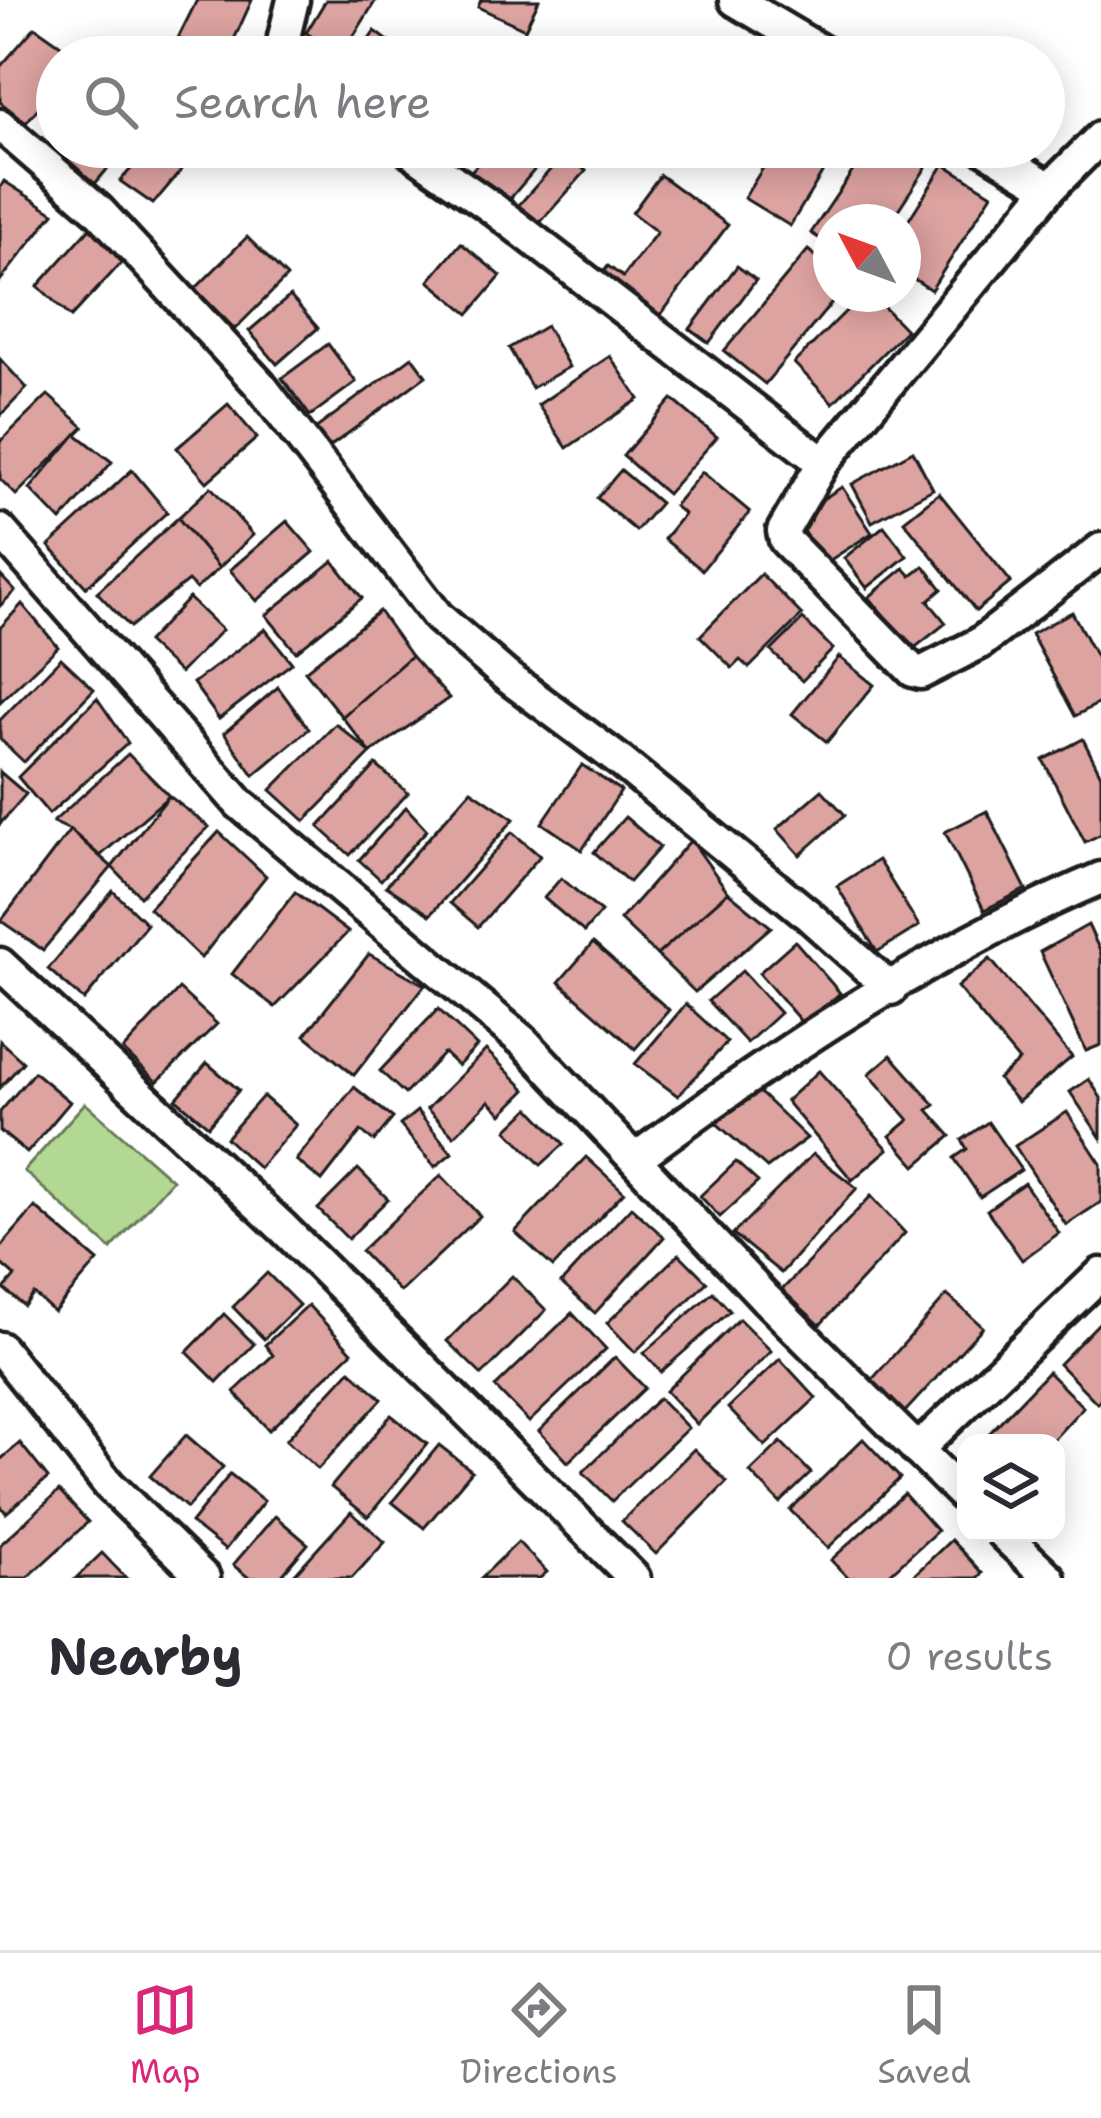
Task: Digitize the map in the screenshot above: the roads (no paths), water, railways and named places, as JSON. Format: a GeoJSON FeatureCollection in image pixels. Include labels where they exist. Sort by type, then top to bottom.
{"type":"FeatureCollection","features":[{"type":"Feature","properties":{"kind":"street"},"geometry":{"type":"LineString","coordinates":[[284,36],[293,0]]}},
{"type":"Feature","properties":{"kind":"street"},"geometry":{"type":"LineString","coordinates":[[735,0],[796,36]]}},
{"type":"Feature","properties":{"kind":"street"},"geometry":{"type":"LineString","coordinates":[[0,125],[36,156]]}},
{"type":"Feature","properties":{"kind":"street"},"geometry":{"type":"LineString","coordinates":[[1101,137],[1051,188],[823,463],[787,518],[785,540],[913,671],[932,670],[980,643],[1101,550]]}},
{"type":"Feature","properties":{"kind":"street"},"geometry":{"type":"LineString","coordinates":[[50,168],[98,210],[260,385],[437,617],[506,676],[620,761],[891,988]]}},
{"type":"Feature","properties":{"kind":"street"},"geometry":{"type":"LineString","coordinates":[[434,168],[823,463]]}},
{"type":"Feature","properties":{"kind":"street"},"geometry":{"type":"LineString","coordinates":[[1017,168],[1051,188]]}},
{"type":"Feature","properties":{"kind":"street"},"geometry":{"type":"LineString","coordinates":[[0,530],[240,804],[524,1042],[765,1298],[957,1489]]}},
{"type":"Feature","properties":{"kind":"street"},"geometry":{"type":"LineString","coordinates":[[635,1159],[761,1066],[891,988],[1101,878]]}},
{"type":"Feature","properties":{"kind":"street"},"geometry":{"type":"LineString","coordinates":[[0,964],[283,1228],[634,1578]]}},
{"type":"Feature","properties":{"kind":"street"},"geometry":{"type":"LineString","coordinates":[[917,1450],[1101,1274]]}},
{"type":"Feature","properties":{"kind":"street"},"geometry":{"type":"LineString","coordinates":[[0,1348],[110,1485],[204,1578]]}},
{"type":"Feature","properties":{"kind":"street"},"geometry":{"type":"LineString","coordinates":[[1011,1542],[1048,1578]]}}]}
